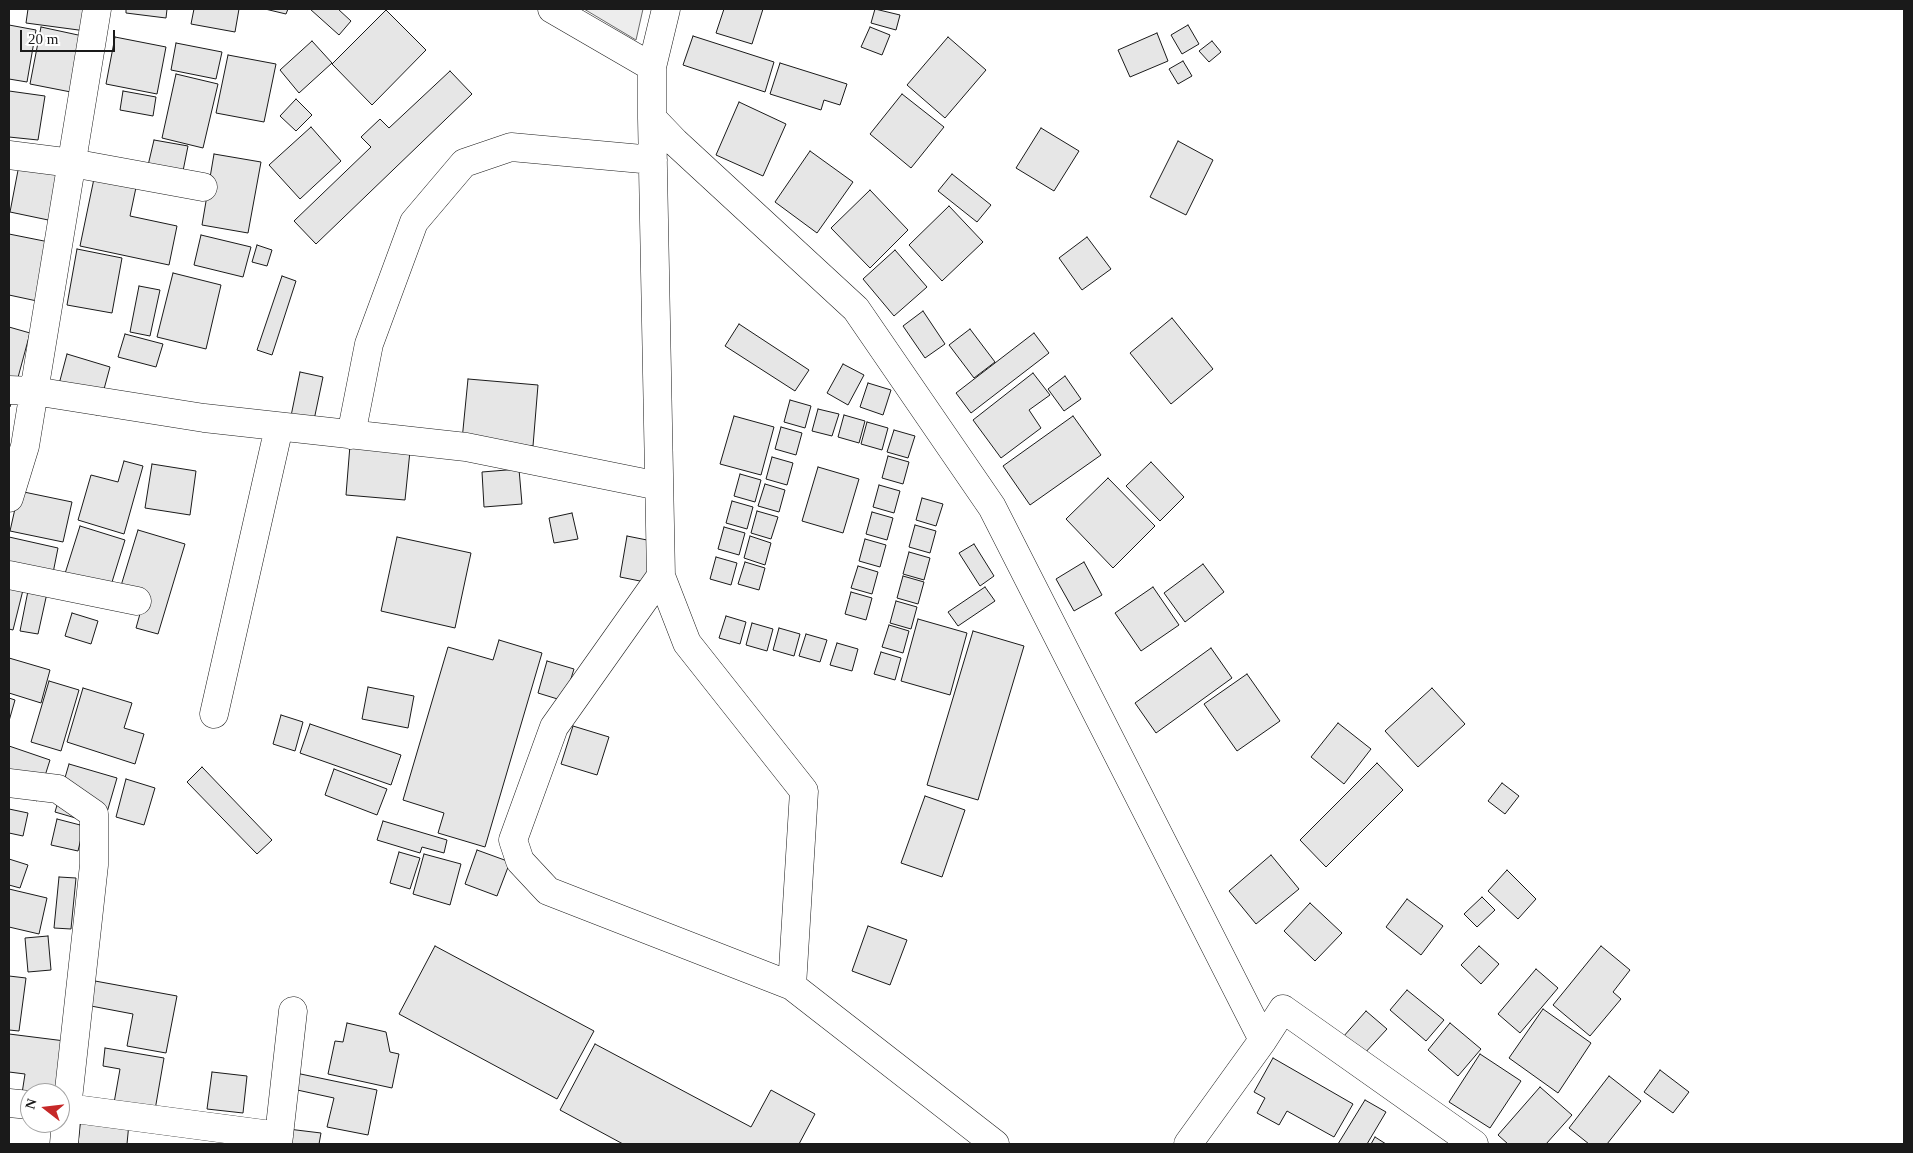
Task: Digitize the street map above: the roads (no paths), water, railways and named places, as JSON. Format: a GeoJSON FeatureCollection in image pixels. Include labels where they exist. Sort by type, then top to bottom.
{"type":"FeatureCollection","features":[{"type":"Feature","properties":{"kind":"street"},"geometry":{"type":"LineString","coordinates":[[9,498],[25,446],[21,391],[72,163],[97,9]]}},
{"type":"Feature","properties":{"kind":"street"},"geometry":{"type":"LineString","coordinates":[[552,9],[652,67]]}},
{"type":"Feature","properties":{"kind":"street"},"geometry":{"type":"LineString","coordinates":[[666,9],[652,67],[661,576],[687,644],[804,792],[792,986]]}},
{"type":"Feature","properties":{"kind":"street"},"geometry":{"type":"LineString","coordinates":[[652,118],[675,142],[856,309],[992,507],[1263,1040]]}},
{"type":"Feature","properties":{"kind":"street"},"geometry":{"type":"LineString","coordinates":[[351,434],[370,344],[414,222],[464,163],[510,147],[653,160]]}},
{"type":"Feature","properties":{"kind":"street"},"geometry":{"type":"LineString","coordinates":[[9,155],[72,163],[203,187]]}},
{"type":"Feature","properties":{"kind":"street"},"geometry":{"type":"LineString","coordinates":[[21,391],[204,418],[466,447],[659,486]]}},
{"type":"Feature","properties":{"kind":"street"},"geometry":{"type":"LineString","coordinates":[[214,714],[279,427]]}},
{"type":"Feature","properties":{"kind":"street"},"geometry":{"type":"LineString","coordinates":[[9,576],[137,601]]}},
{"type":"Feature","properties":{"kind":"street"},"geometry":{"type":"LineString","coordinates":[[661,576],[554,727],[513,840],[520,861],[548,891],[792,986],[995,1144]]}},
{"type":"Feature","properties":{"kind":"street"},"geometry":{"type":"LineString","coordinates":[[9,783],[58,789],[94,814],[94,865],[66,1083]]}},
{"type":"Feature","properties":{"kind":"street"},"geometry":{"type":"LineString","coordinates":[[1188,1144],[1283,1009],[1474,1144]]}},
{"type":"Feature","properties":{"kind":"street"},"geometry":{"type":"LineString","coordinates":[[70,1109],[278,1140],[293,1011]]}}]}
